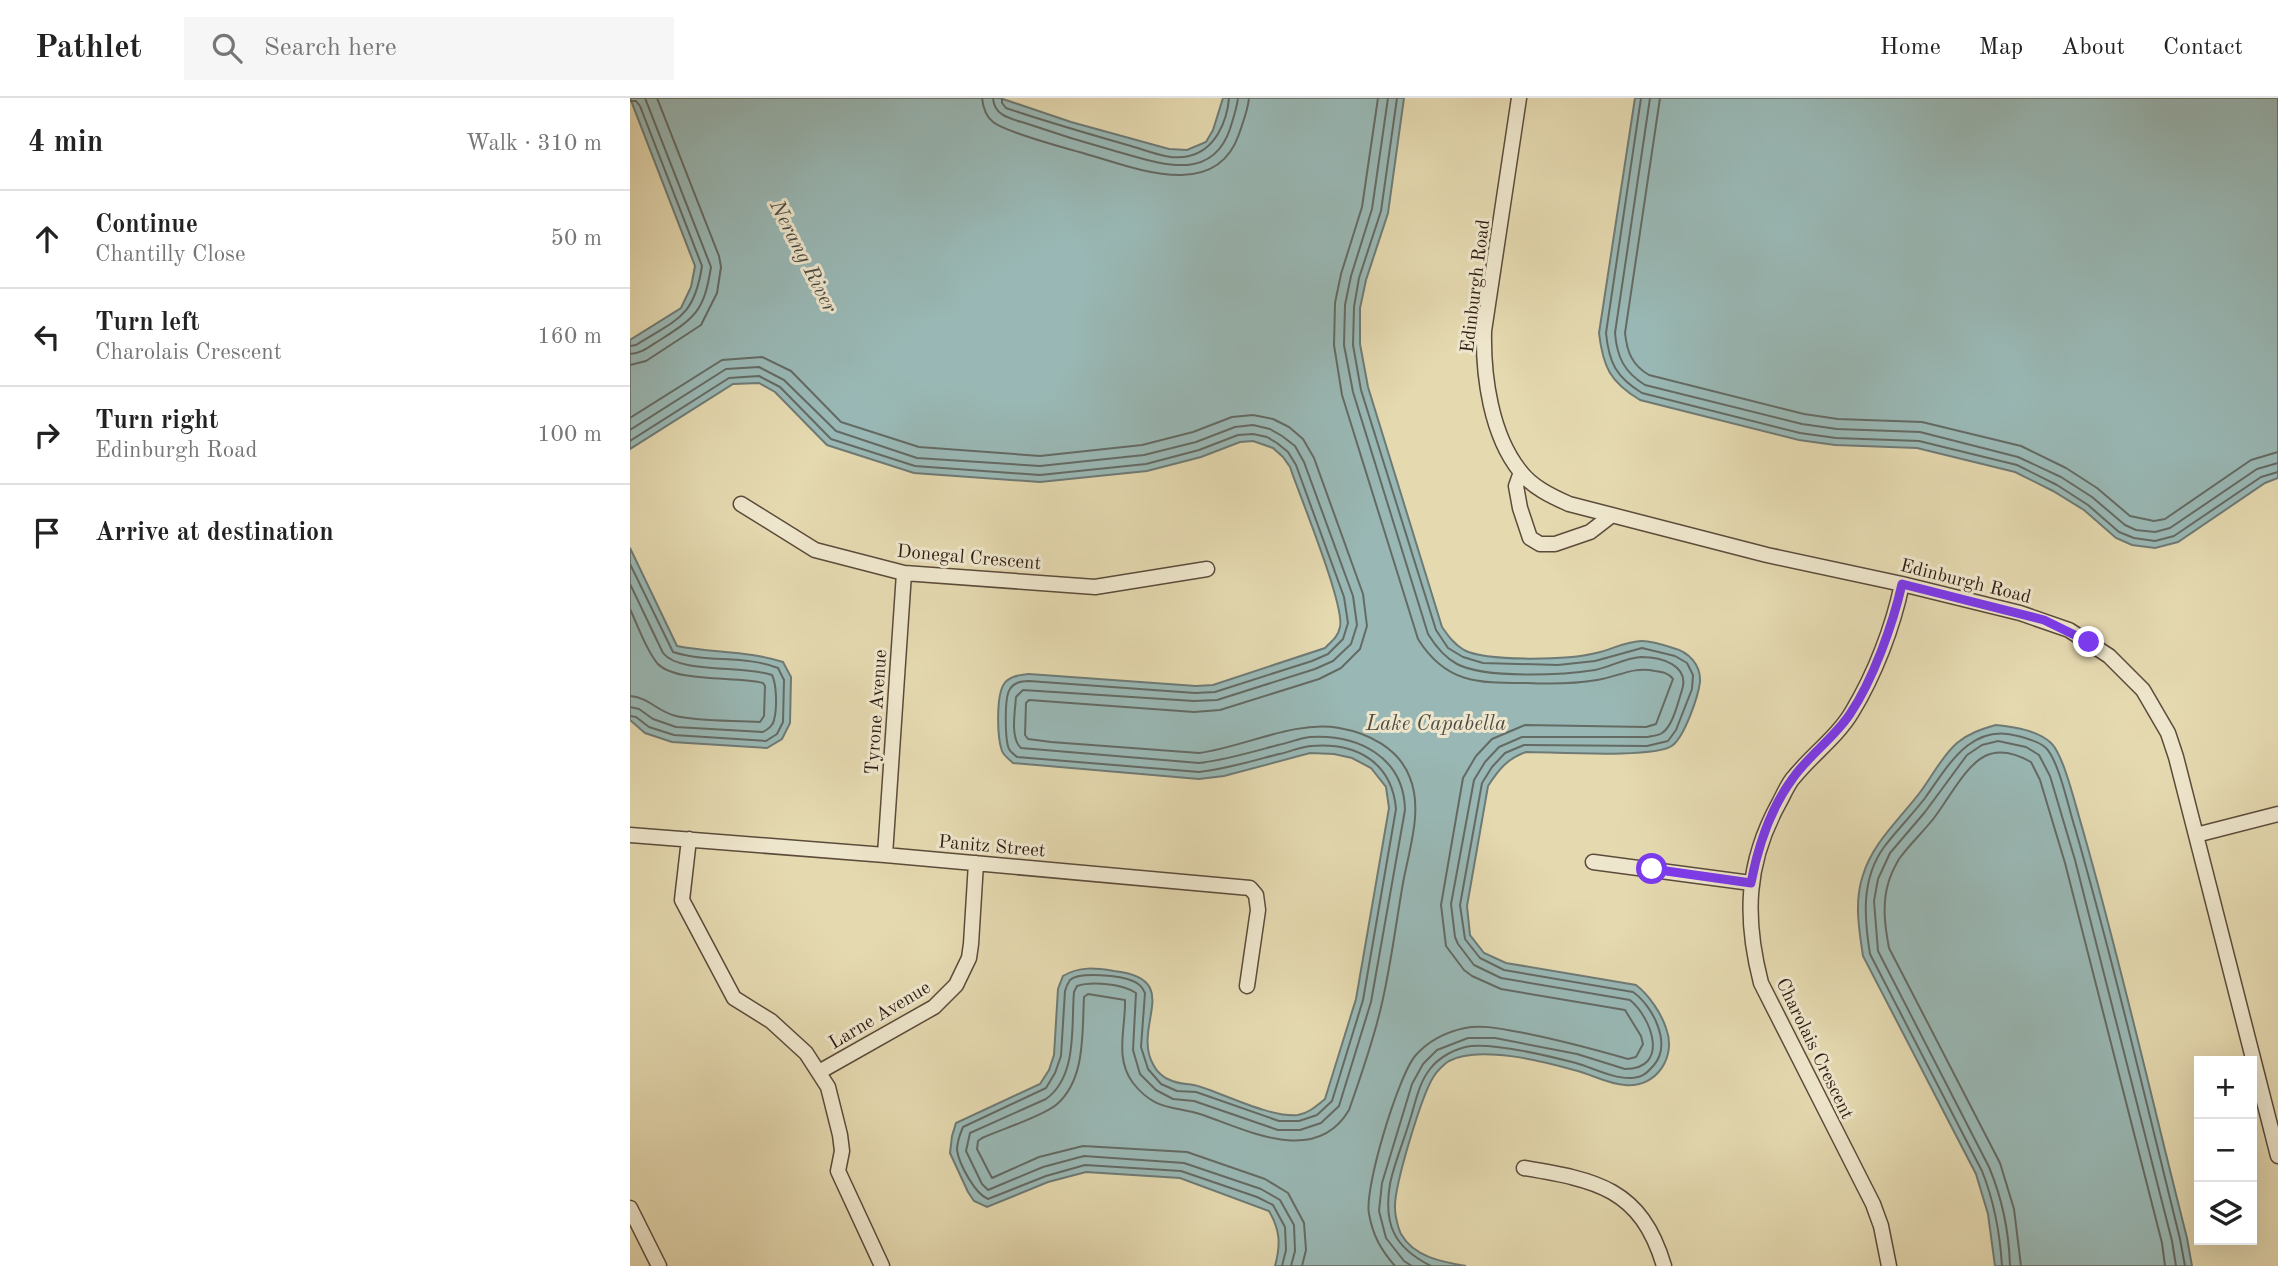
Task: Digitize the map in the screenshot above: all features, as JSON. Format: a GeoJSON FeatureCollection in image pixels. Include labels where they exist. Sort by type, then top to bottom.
{"type":"FeatureCollection","features":[{"type":"Feature","properties":{"kind":"street","name":"Edinburgh Road"},"geometry":{"type":"LineString","coordinates":[[1519,98],[1484,352],[1487,387],[1503,442],[1521,472],[1549,495],[1569,504],[1767,555],[1902,584],[2044,620],[2069,630],[2109,656],[2143,690],[2168,733],[2278,1156]]}},
{"type":"Feature","properties":{"kind":"street"},"geometry":{"type":"LineString","coordinates":[[1521,472],[1516,486],[1520,508],[1530,538],[1540,544],[1555,544],[1590,532],[1612,515]]}},
{"type":"Feature","properties":{"kind":"street","name":"Donegal Crescent"},"geometry":{"type":"LineString","coordinates":[[741,504],[815,550],[904,573],[1095,587],[1207,569]]}},
{"type":"Feature","properties":{"kind":"street","name":"Tyrone Avenue"},"geometry":{"type":"LineString","coordinates":[[885,855],[904,573]]}},
{"type":"Feature","properties":{"kind":"street","name":"Charolais Crescent"},"geometry":{"type":"LineString","coordinates":[[1889,1266],[1881,1226],[1873,1204],[1761,983],[1751,933],[1751,883],[1757,851],[1766,827],[1793,777],[1832,738],[1852,713],[1895,615],[1902,584]]}},
{"type":"Feature","properties":{"kind":"street"},"geometry":{"type":"LineString","coordinates":[[2196,835],[2278,814]]}},
{"type":"Feature","properties":{"kind":"street","name":"Panitz Street"},"geometry":{"type":"LineString","coordinates":[[630,835],[1250,888],[1256,895],[1258,910],[1247,986]]}},
{"type":"Feature","properties":{"kind":"street"},"geometry":{"type":"LineString","coordinates":[[689,839],[682,900],[734,998],[771,1021],[806,1053],[828,1087],[842,1151],[838,1171],[882,1266]]}},
{"type":"Feature","properties":{"kind":"street"},"geometry":{"type":"LineString","coordinates":[[1593,862],[1751,883]]}},
{"type":"Feature","properties":{"kind":"street","name":"Larne Avenue"},"geometry":{"type":"LineString","coordinates":[[819,1072],[934,1007],[956,985],[966,965],[971,944],[976,863]]}},
{"type":"Feature","properties":{"kind":"street"},"geometry":{"type":"LineString","coordinates":[[1524,1168],[1573,1176],[1598,1184],[1630,1203],[1650,1233],[1664,1266]]}},
{"type":"Feature","properties":{"kind":"street"},"geometry":{"type":"LineString","coordinates":[[630,1208],[659,1266]]}},
{"type":"Feature","properties":{"kind":"water"},"geometry":{"type":"Polygon","coordinates":[[[630,98],[1000,98],[1071,122],[1169,149],[1187,150],[1206,142],[1213,130],[1223,98],[1404,98],[1388,213],[1366,280],[1360,308],[1360,344],[1368,387],[1442,627],[1464,650],[1491,657],[1567,657],[1596,653],[1636,641],[1654,642],[1689,656],[1700,676],[1699,689],[1690,715],[1673,745],[1647,752],[1626,753],[1526,752],[1504,765],[1488,786],[1467,906],[1470,935],[1484,953],[1506,963],[1636,985],[1650,999],[1661,1016],[1669,1039],[1669,1049],[1662,1068],[1655,1076],[1636,1085],[1619,1084],[1545,1063],[1493,1054],[1461,1056],[1449,1061],[1439,1070],[1429,1086],[1410,1140],[1395,1208],[1401,1234],[1413,1248],[1438,1260],[1466,1266],[1275,1266],[1278,1237],[1269,1211],[1180,1178],[1086,1172],[1048,1182],[987,1207],[974,1201],[950,1153],[956,1123],[1040,1084],[1054,1055],[1058,989],[1063,976],[1075,971],[1114,971],[1135,976],[1147,984],[1152,994],[1148,1051],[1155,1068],[1168,1079],[1197,1086],[1262,1110],[1287,1115],[1306,1113],[1325,1099],[1356,999],[1389,808],[1386,787],[1371,768],[1352,758],[1310,753],[1224,776],[1199,779],[1013,763],[1002,751],[998,717],[1001,690],[1009,679],[1018,675],[1213,685],[1325,648],[1340,627],[1340,615],[1329,574],[1290,467],[1273,448],[1253,441],[1240,442],[1201,457],[1147,471],[1040,482],[914,473],[827,445],[775,392],[759,383],[733,384],[630,449],[630,340],[681,308],[691,287],[695,266],[630,98]]]}},
{"type":"Feature","properties":{"kind":"water"},"geometry":{"type":"Polygon","coordinates":[[[1635,98],[2278,98],[2278,478],[2265,483],[2178,542],[2155,548],[2132,545],[2116,538],[2084,510],[2015,472],[1917,448],[1835,445],[1799,440],[1640,400],[1622,387],[1610,372],[1603,355],[1599,333],[1635,98]]]}},
{"type":"Feature","properties":{"kind":"water"},"geometry":{"type":"Polygon","coordinates":[[[630,548],[677,646],[783,662],[791,677],[790,723],[782,739],[767,748],[672,742],[645,733],[630,720],[630,548]]]}},
{"type":"Feature","properties":{"kind":"water"},"geometry":{"type":"Polygon","coordinates":[[[1996,725],[2039,735],[2056,749],[2065,770],[2123,981],[2192,1266],[1995,1266],[1988,1214],[1976,1174],[1863,956],[1858,916],[1859,895],[1863,875],[1873,852],[1952,748],[1971,734],[1996,725]]]}},
{"type":"Feature","properties":{"kind":"route"},"geometry":{"type":"LineString","coordinates":[[1652,869],[1751,883],[1757,851],[1766,827],[1793,777],[1832,738],[1852,713],[1895,615],[1902,584],[2044,620],[2089,642]]}},
{"type":"Feature","properties":{"kind":"water label","name":"Nerang River"},"geometry":{"type":"Point","coordinates":[804,256]}},
{"type":"Feature","properties":{"kind":"water label","name":"Lake Capabella"},"geometry":{"type":"Point","coordinates":[1436,723]}}]}
